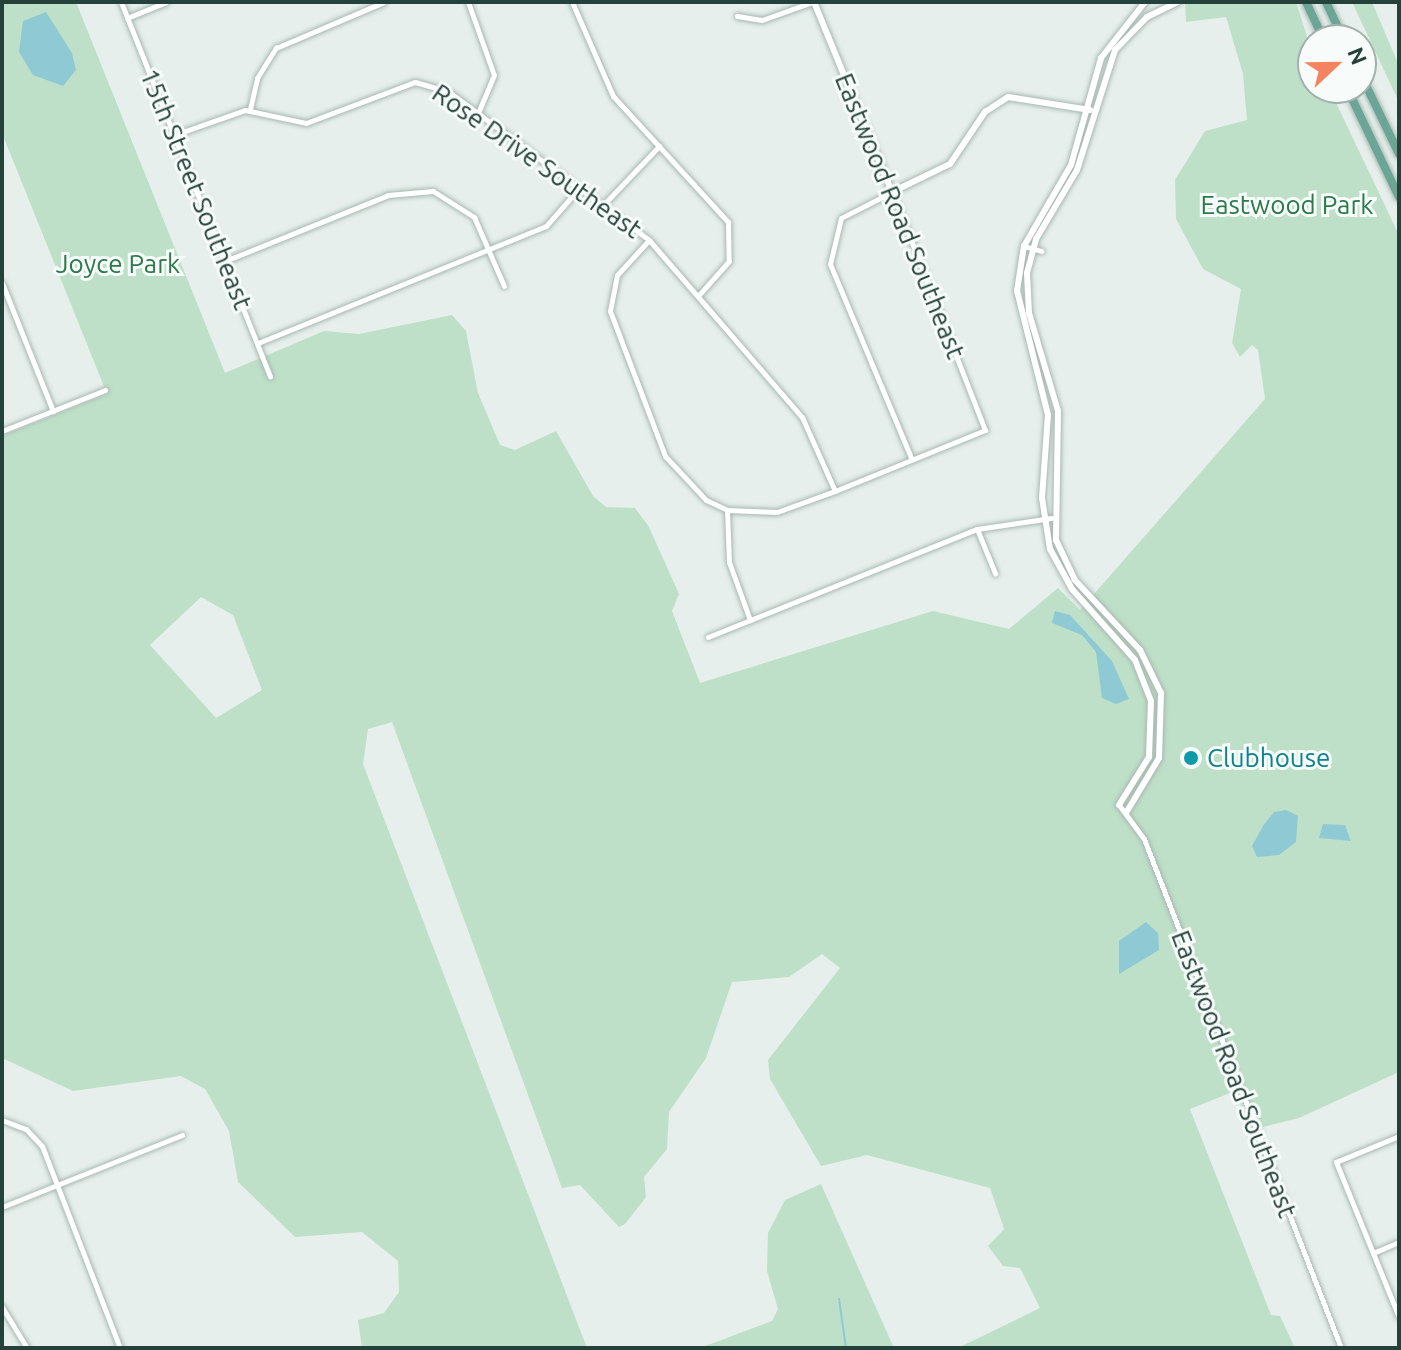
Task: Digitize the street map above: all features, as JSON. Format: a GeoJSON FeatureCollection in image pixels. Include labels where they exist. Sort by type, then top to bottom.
{"type":"FeatureCollection","features":[{"type":"Feature","properties":{"kind":"main road"},"geometry":{"type":"LineString","coordinates":[[1306,2],[1316,24]]}},
{"type":"Feature","properties":{"kind":"main road"},"geometry":{"type":"LineString","coordinates":[[1326,2],[1336,24]]}},
{"type":"Feature","properties":{"kind":"main road"},"geometry":{"type":"LineString","coordinates":[[1355,104],[1399,197]]}},
{"type":"Feature","properties":{"kind":"main road"},"geometry":{"type":"LineString","coordinates":[[1375,104],[1399,154]]}},
{"type":"Feature","properties":{"kind":"street","name":"15th Street Southeast"},"geometry":{"type":"LineString","coordinates":[[121,2],[270,376]]}},
{"type":"Feature","properties":{"kind":"street"},"geometry":{"type":"LineString","coordinates":[[127,18],[166,2]]}},
{"type":"Feature","properties":{"kind":"street"},"geometry":{"type":"LineString","coordinates":[[174,135],[250,109],[261,67],[276,48],[384,2]]}},
{"type":"Feature","properties":{"kind":"street"},"geometry":{"type":"LineString","coordinates":[[468,2],[494,75],[478,113]]}},
{"type":"Feature","properties":{"kind":"street"},"geometry":{"type":"LineString","coordinates":[[572,2],[605,83],[731,231],[727,265],[698,296]]}},
{"type":"Feature","properties":{"kind":"street"},"geometry":{"type":"LineString","coordinates":[[737,16],[762,20],[813,2]]}},
{"type":"Feature","properties":{"kind":"street","name":"Eastwood Road Southeast"},"geometry":{"type":"LineString","coordinates":[[813,2],[892,192],[985,430],[912,460]]}},
{"type":"Feature","properties":{"kind":"street"},"geometry":{"type":"LineString","coordinates":[[1119,805],[1152,746],[1148,690],[1130,653],[1064,579],[1042,519],[1048,415],[1020,313],[1028,247],[1075,176],[1107,46],[1145,2]]}},
{"type":"Feature","properties":{"kind":"street"},"geometry":{"type":"LineString","coordinates":[[1090,110],[1123,38],[1178,2]]}},
{"type":"Feature","properties":{"kind":"street","name":"Rose Drive Southeast"},"geometry":{"type":"LineString","coordinates":[[250,109],[295,125],[423,82],[478,113],[604,203],[649,240],[802,417],[835,491]]}},
{"type":"Feature","properties":{"kind":"street"},"geometry":{"type":"LineString","coordinates":[[649,240],[612,287],[615,334],[674,470],[727,510],[777,512],[912,460],[830,264],[841,218],[950,164],[1002,100],[1035,96],[1090,110]]}},
{"type":"Feature","properties":{"kind":"street"},"geometry":{"type":"LineString","coordinates":[[604,203],[659,146]]}},
{"type":"Feature","properties":{"kind":"street"},"geometry":{"type":"LineString","coordinates":[[257,343],[546,226],[580,187]]}},
{"type":"Feature","properties":{"kind":"street"},"geometry":{"type":"LineString","coordinates":[[225,261],[411,189],[466,207],[490,249],[504,286]]}},
{"type":"Feature","properties":{"kind":"street"},"geometry":{"type":"LineString","coordinates":[[1028,247],[1041,251]]}},
{"type":"Feature","properties":{"kind":"street"},"geometry":{"type":"LineString","coordinates":[[1028,247],[1027,302],[1058,411],[1051,518],[1075,580],[1140,650],[1161,693],[1159,758],[1126,813]]}},
{"type":"Feature","properties":{"kind":"street"},"geometry":{"type":"LineString","coordinates":[[2,283],[53,411]]}},
{"type":"Feature","properties":{"kind":"street"},"geometry":{"type":"LineString","coordinates":[[2,431],[105,390]]}},
{"type":"Feature","properties":{"kind":"street"},"geometry":{"type":"LineString","coordinates":[[727,510],[729,562],[750,620]]}},
{"type":"Feature","properties":{"kind":"street"},"geometry":{"type":"LineString","coordinates":[[708,637],[977,529],[1051,518]]}},
{"type":"Feature","properties":{"kind":"street"},"geometry":{"type":"LineString","coordinates":[[977,529],[995,573]]}},
{"type":"Feature","properties":{"kind":"street","name":"Eastwood Road Southeast"},"geometry":{"type":"LineString","coordinates":[[1119,805],[1144,839],[1341,1348]]}},
{"type":"Feature","properties":{"kind":"street"},"geometry":{"type":"LineString","coordinates":[[2,1120],[16,1123],[42,1146],[120,1348]]}},
{"type":"Feature","properties":{"kind":"street"},"geometry":{"type":"LineString","coordinates":[[2,1207],[182,1135]]}},
{"type":"Feature","properties":{"kind":"street"},"geometry":{"type":"LineString","coordinates":[[1399,1136],[1336,1162],[1399,1317]]}},
{"type":"Feature","properties":{"kind":"street"},"geometry":{"type":"LineString","coordinates":[[1373,1253],[1399,1242]]}},
{"type":"Feature","properties":{"kind":"street"},"geometry":{"type":"LineString","coordinates":[[2,1307],[27,1348]]}},
{"type":"Feature","properties":{"kind":"green space"},"geometry":{"type":"Polygon","coordinates":[[[2,2],[76,2],[225,373],[324,331],[359,334],[452,315],[466,331],[478,393],[500,445],[515,450],[556,431],[593,496],[606,507],[635,508],[649,527],[679,594],[672,611],[700,683],[933,611],[1009,629],[1058,588],[1080,610],[1265,399],[1258,350],[1252,345],[1240,357],[1232,343],[1241,289],[1203,269],[1176,219],[1175,180],[1205,131],[1247,120],[1243,74],[1226,17],[1186,22],[1185,2],[1296,2],[1303,24],[1297,24],[1297,104],[1337,104],[1399,235],[1399,1072],[1299,1118],[1255,1129],[1240,1089],[1190,1109],[1271,1315],[1280,1316],[1295,1348],[958,1348],[1040,1308],[1020,1268],[1003,1266],[988,1246],[1004,1229],[990,1188],[867,1155],[821,1166],[770,1079],[768,1060],[840,968],[822,954],[789,977],[732,982],[706,1058],[669,1112],[667,1149],[644,1177],[646,1197],[625,1224],[619,1227],[580,1185],[562,1188],[392,722],[368,729],[363,764],[587,1348],[362,1348],[358,1320],[384,1313],[399,1292],[398,1261],[362,1232],[295,1237],[238,1182],[229,1131],[205,1089],[181,1076],[73,1091],[2,1058],[2,436],[107,394],[2,133],[2,2]],[[201,597],[150,645],[216,718],[262,690],[233,615],[201,597]]]}},
{"type":"Feature","properties":{"kind":"green space"},"geometry":{"type":"Polygon","coordinates":[[[1352,2],[1372,2],[1399,66],[1399,102],[1377,55],[1377,24],[1362,24],[1352,2]]]}},
{"type":"Feature","properties":{"kind":"green space"},"geometry":{"type":"Polygon","coordinates":[[[821,1184],[894,1348],[700,1348],[772,1321],[778,1309],[767,1271],[768,1233],[785,1200],[821,1184]]]}},
{"type":"Feature","properties":{"kind":"water"},"geometry":{"type":"Polygon","coordinates":[[[46,12],[72,53],[76,70],[63,86],[33,75],[19,52],[23,21],[46,12]]]}},
{"type":"Feature","properties":{"kind":"water"},"geometry":{"type":"Polygon","coordinates":[[[1055,611],[1070,615],[1112,661],[1129,699],[1116,704],[1102,698],[1096,652],[1082,635],[1052,623],[1055,611]]]}},
{"type":"Feature","properties":{"kind":"water"},"geometry":{"type":"Polygon","coordinates":[[[1286,810],[1298,816],[1296,842],[1279,855],[1257,857],[1252,846],[1263,826],[1274,812],[1286,810]]]}},
{"type":"Feature","properties":{"kind":"water"},"geometry":{"type":"Polygon","coordinates":[[[1323,824],[1345,825],[1351,841],[1319,838],[1323,824]]]}},
{"type":"Feature","properties":{"kind":"water"},"geometry":{"type":"Polygon","coordinates":[[[1146,922],[1158,933],[1159,950],[1119,974],[1119,941],[1146,922]]]}},
{"type":"Feature","properties":{"kind":"waterway"},"geometry":{"type":"LineString","coordinates":[[839,1299],[846,1348]]}},
{"type":"Feature","properties":{"kind":"place","name":"Clubhouse"},"geometry":{"type":"Point","coordinates":[1191,758]}},
{"type":"Feature","properties":{"kind":"park label","name":"Eastwood Park"},"geometry":{"type":"Point","coordinates":[1287,205]}},
{"type":"Feature","properties":{"kind":"park label","name":"Joyce Park"},"geometry":{"type":"Point","coordinates":[118,264]}}]}
